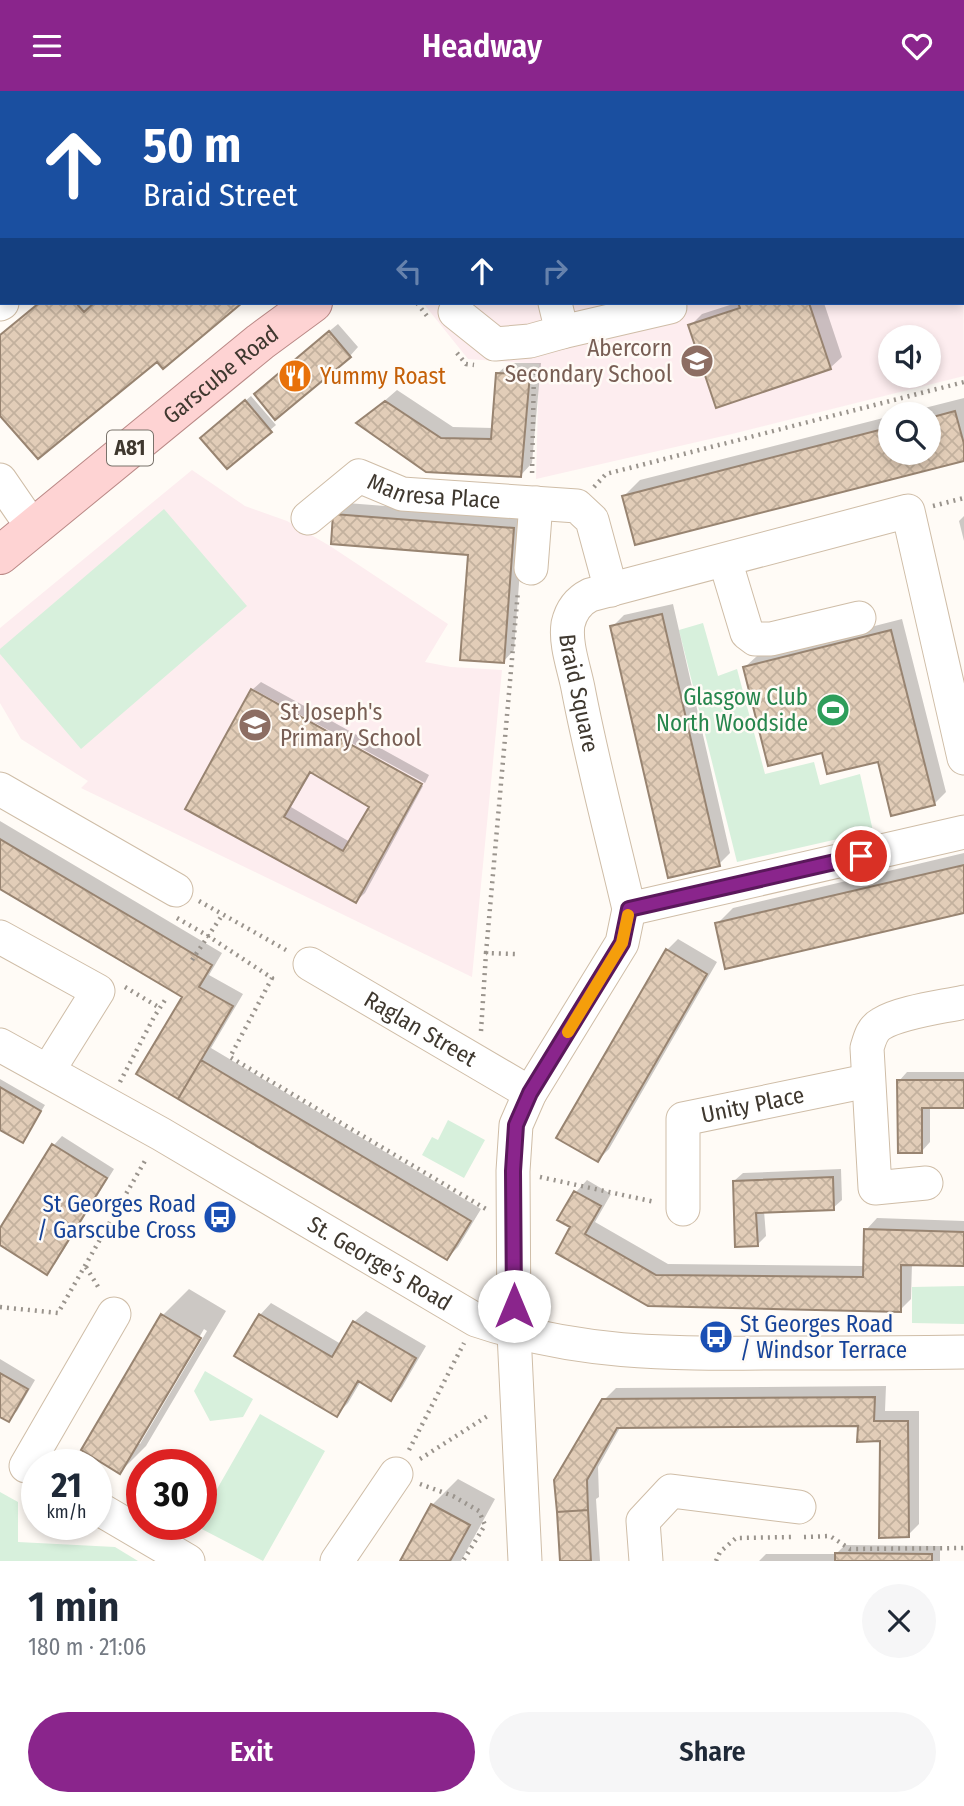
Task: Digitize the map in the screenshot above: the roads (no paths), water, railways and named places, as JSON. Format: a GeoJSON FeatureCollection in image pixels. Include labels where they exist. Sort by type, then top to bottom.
{"type":"FeatureCollection","features":[{"type":"Feature","properties":{"kind":"main road","name":"Garscube Road"},"geometry":{"type":"LineString","coordinates":[[0,555],[260,342],[310,305]]}},
{"type":"Feature","properties":{"kind":"street"},"geometry":{"type":"LineString","coordinates":[[446,326],[495,344],[530,341],[559,317],[670,307]]}},
{"type":"Feature","properties":{"kind":"street","name":"Manresa Place"},"geometry":{"type":"LineString","coordinates":[[308,518],[359,476],[402,494],[577,506],[592,520],[611,590]]}},
{"type":"Feature","properties":{"kind":"street"},"geometry":{"type":"LineString","coordinates":[[0,480],[33,528]]}},
{"type":"Feature","properties":{"kind":"street"},"geometry":{"type":"LineString","coordinates":[[525,574],[536,503]]}},
{"type":"Feature","properties":{"kind":"street","name":"Braid Square"},"geometry":{"type":"LineString","coordinates":[[629,909],[582,711],[568,635],[572,613],[578,603],[590,595],[908,511],[964,758]]}},
{"type":"Feature","properties":{"kind":"street"},"geometry":{"type":"LineString","coordinates":[[725,560],[747,633],[755,639],[771,639],[859,618]]}},
{"type":"Feature","properties":{"kind":"street"},"geometry":{"type":"LineString","coordinates":[[0,789],[176,890]]}},
{"type":"Feature","properties":{"kind":"street"},"geometry":{"type":"LineString","coordinates":[[526,1561],[514,1333],[513,1171],[516,1125],[530,1093],[622,943],[629,909],[964,832]]}},
{"type":"Feature","properties":{"kind":"street"},"geometry":{"type":"LineString","coordinates":[[0,937],[98,991],[48,1071]]}},
{"type":"Feature","properties":{"kind":"street","name":"Raglan Street"},"geometry":{"type":"LineString","coordinates":[[310,964],[530,1093]]}},
{"type":"Feature","properties":{"kind":"street"},"geometry":{"type":"LineString","coordinates":[[926,1183],[875,1188],[867,1048],[871,1034],[880,1024],[964,1002]]}},
{"type":"Feature","properties":{"kind":"street","name":"St. George's Road"},"geometry":{"type":"LineString","coordinates":[[0,1045],[161,1134],[476,1320],[514,1333],[583,1347],[665,1353],[964,1352]]}},
{"type":"Feature","properties":{"kind":"street","name":"Unity Place"},"geometry":{"type":"LineString","coordinates":[[683,1209],[683,1119],[867,1081]]}},
{"type":"Feature","properties":{"kind":"street"},"geometry":{"type":"LineString","coordinates":[[30,1449],[114,1314]]}},
{"type":"Feature","properties":{"kind":"street"},"geometry":{"type":"LineString","coordinates":[[337,1561],[406,1478]]}},
{"type":"Feature","properties":{"kind":"street"},"geometry":{"type":"LineString","coordinates":[[646,1561],[643,1521],[671,1491],[799,1507]]}},
{"type":"Feature","properties":{"kind":"street"},"geometry":{"type":"LineString","coordinates":[[112,1516],[188,1561]]}},
{"type":"Feature","properties":{"kind":"place","name":"Abercorn Secondary School"},"geometry":{"type":"Point","coordinates":[697,361]}},
{"type":"Feature","properties":{"kind":"place","name":"Yummy Roast"},"geometry":{"type":"Point","coordinates":[295,376]}},
{"type":"Feature","properties":{"kind":"place","name":"Glasgow Club North Woodside"},"geometry":{"type":"Point","coordinates":[833,710]}},
{"type":"Feature","properties":{"kind":"place","name":"St Joseph's Primary School"},"geometry":{"type":"Point","coordinates":[255,725]}},
{"type":"Feature","properties":{"kind":"place","name":"St Georges Road / Garscube Cross"},"geometry":{"type":"Point","coordinates":[220,1217]}},
{"type":"Feature","properties":{"kind":"place","name":"St Georges Road / Windsor Terrace"},"geometry":{"type":"Point","coordinates":[716,1337]}}]}
